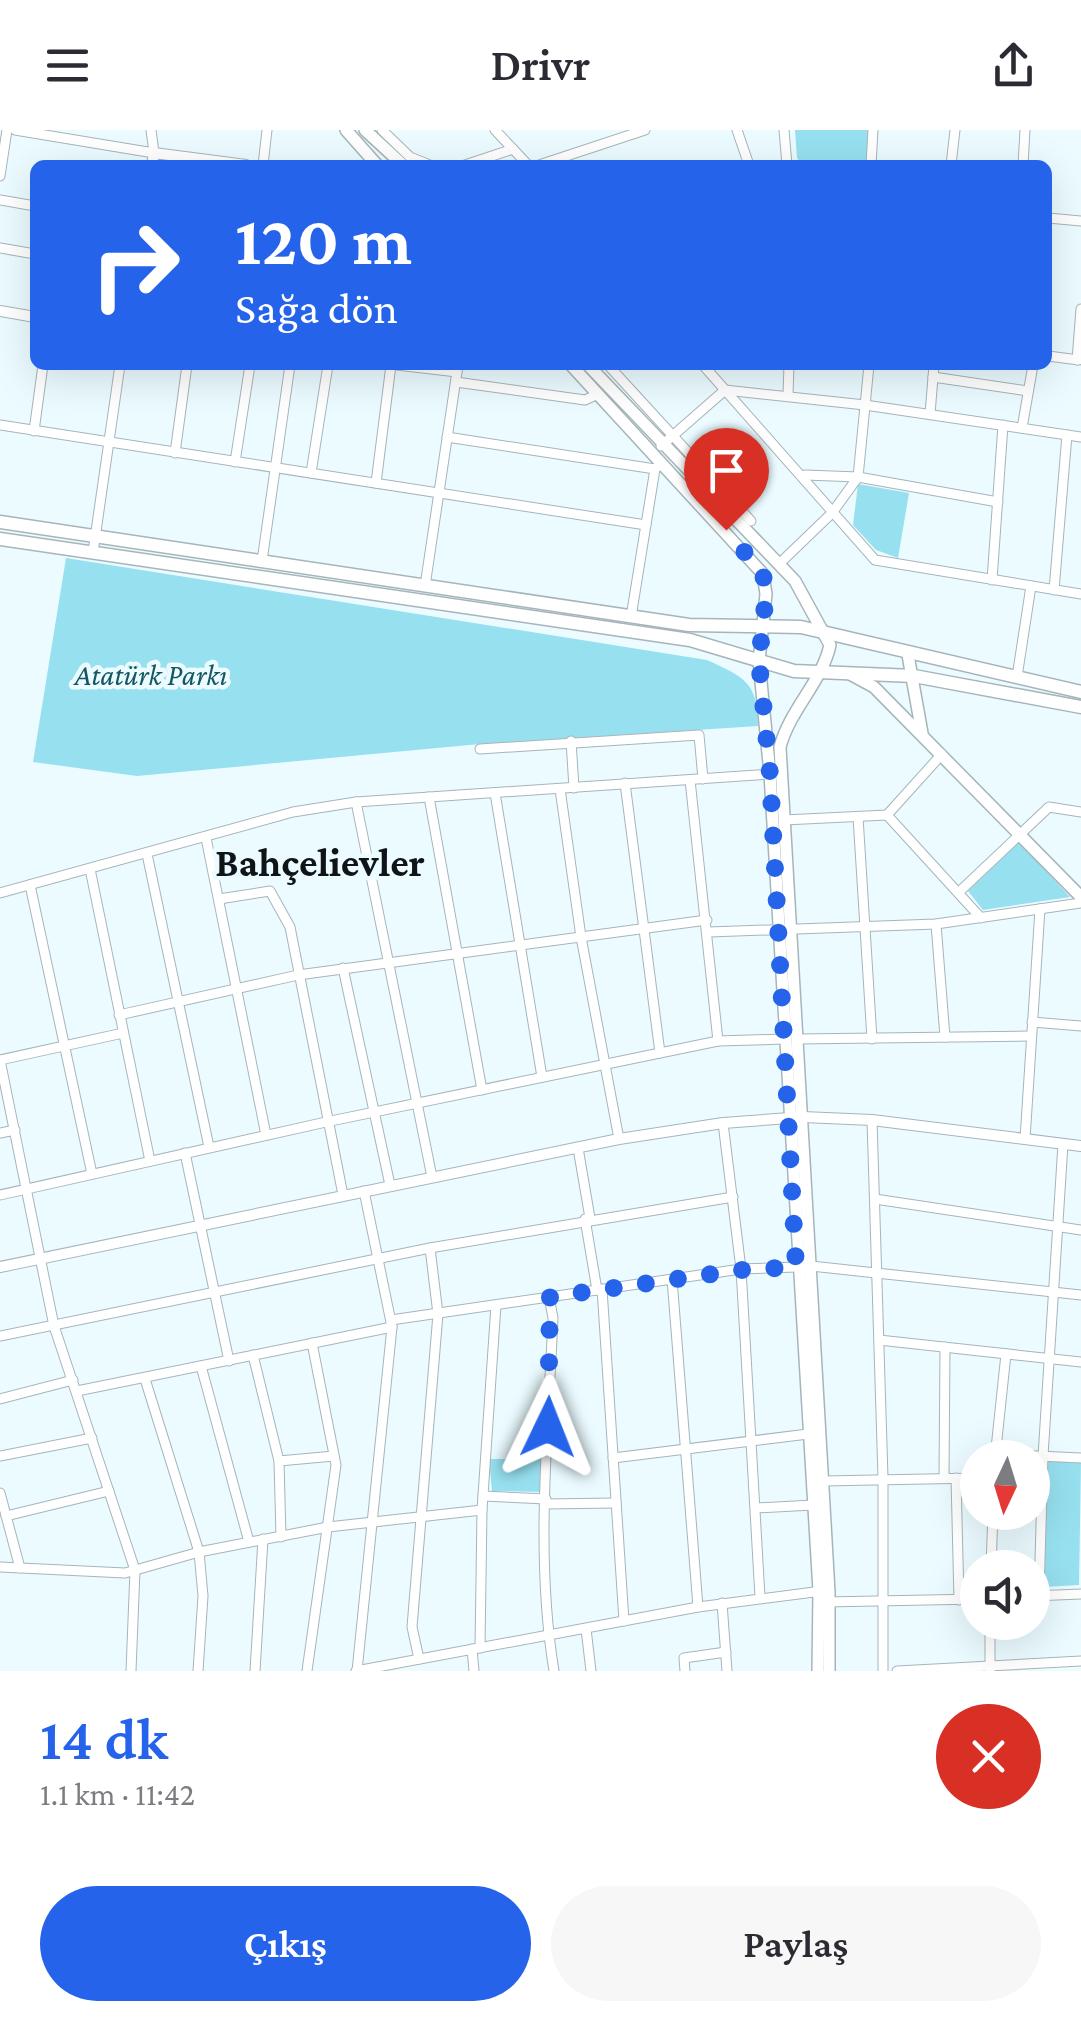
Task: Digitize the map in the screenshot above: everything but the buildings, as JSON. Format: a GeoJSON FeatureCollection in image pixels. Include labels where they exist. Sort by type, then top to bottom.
{"type":"FeatureCollection","features":[{"type":"Feature","properties":{"kind":"main road"},"geometry":{"type":"LineString","coordinates":[[346,130],[371,160]]}},
{"type":"Feature","properties":{"kind":"main road"},"geometry":{"type":"LineString","coordinates":[[365,130],[398,160]]}},
{"type":"Feature","properties":{"kind":"main road"},"geometry":{"type":"LineString","coordinates":[[575,370],[658,466],[763,574],[759,661],[791,1039],[803,1117],[823,1482],[824,1597],[818,1671]]}},
{"type":"Feature","properties":{"kind":"main road"},"geometry":{"type":"LineString","coordinates":[[593,370],[780,564],[828,635],[830,645],[820,671],[796,705],[780,747],[784,931]]}},
{"type":"Feature","properties":{"kind":"main road"},"geometry":{"type":"LineString","coordinates":[[0,522],[631,617],[690,624],[762,624],[828,635],[1081,692]]}},
{"type":"Feature","properties":{"kind":"main road"},"geometry":{"type":"LineString","coordinates":[[0,538],[690,640],[759,661],[820,671],[914,676],[1081,707]]}},
{"type":"Feature","properties":{"kind":"main road"},"geometry":{"type":"LineString","coordinates":[[908,655],[922,733]]}},
{"type":"Feature","properties":{"kind":"main road"},"geometry":{"type":"LineString","coordinates":[[846,672],[874,687],[922,733],[1081,900]]}},
{"type":"Feature","properties":{"kind":"main road"},"geometry":{"type":"LineString","coordinates":[[791,1039],[788,1117],[796,1267],[829,1671]]}},
{"type":"Feature","properties":{"kind":"street"},"geometry":{"type":"LineString","coordinates":[[0,176],[7,130]]}},
{"type":"Feature","properties":{"kind":"street"},"geometry":{"type":"LineString","coordinates":[[15,130],[153,159],[151,130]]}},
{"type":"Feature","properties":{"kind":"street"},"geometry":{"type":"LineString","coordinates":[[264,160],[267,130]]}},
{"type":"Feature","properties":{"kind":"street"},"geometry":{"type":"LineString","coordinates":[[382,130],[418,160]]}},
{"type":"Feature","properties":{"kind":"street"},"geometry":{"type":"LineString","coordinates":[[497,132],[512,130]]}},
{"type":"Feature","properties":{"kind":"street"},"geometry":{"type":"LineString","coordinates":[[553,160],[645,130]]}},
{"type":"Feature","properties":{"kind":"street"},"geometry":{"type":"LineString","coordinates":[[738,130],[747,160]]}},
{"type":"Feature","properties":{"kind":"street"},"geometry":{"type":"LineString","coordinates":[[784,130],[787,160]]}},
{"type":"Feature","properties":{"kind":"street"},"geometry":{"type":"LineString","coordinates":[[870,160],[873,130]]}},
{"type":"Feature","properties":{"kind":"street"},"geometry":{"type":"LineString","coordinates":[[952,160],[955,130]]}},
{"type":"Feature","properties":{"kind":"street"},"geometry":{"type":"LineString","coordinates":[[1023,160],[1025,130]]}},
{"type":"Feature","properties":{"kind":"street"},"geometry":{"type":"LineString","coordinates":[[497,132],[523,160]]}},
{"type":"Feature","properties":{"kind":"street"},"geometry":{"type":"LineString","coordinates":[[479,160],[513,149]]}},
{"type":"Feature","properties":{"kind":"street"},"geometry":{"type":"LineString","coordinates":[[0,200],[30,205]]}},
{"type":"Feature","properties":{"kind":"street"},"geometry":{"type":"LineString","coordinates":[[1052,218],[1081,221]]}},
{"type":"Feature","properties":{"kind":"street"},"geometry":{"type":"LineString","coordinates":[[0,248],[30,253]]}},
{"type":"Feature","properties":{"kind":"street"},"geometry":{"type":"LineString","coordinates":[[1052,357],[1079,360],[1081,309]]}},
{"type":"Feature","properties":{"kind":"street"},"geometry":{"type":"LineString","coordinates":[[0,312],[30,316]]}},
{"type":"Feature","properties":{"kind":"street"},"geometry":{"type":"LineString","coordinates":[[34,431],[43,370]]}},
{"type":"Feature","properties":{"kind":"street"},"geometry":{"type":"LineString","coordinates":[[93,552],[119,370]]}},
{"type":"Feature","properties":{"kind":"street"},"geometry":{"type":"LineString","coordinates":[[175,453],[186,370]]}},
{"type":"Feature","properties":{"kind":"street"},"geometry":{"type":"LineString","coordinates":[[236,462],[249,370]]}},
{"type":"Feature","properties":{"kind":"street"},"geometry":{"type":"LineString","coordinates":[[262,561],[289,370]]}},
{"type":"Feature","properties":{"kind":"street"},"geometry":{"type":"LineString","coordinates":[[312,473],[327,370]]}},
{"type":"Feature","properties":{"kind":"street"},"geometry":{"type":"LineString","coordinates":[[376,482],[393,370]]}},
{"type":"Feature","properties":{"kind":"street"},"geometry":{"type":"LineString","coordinates":[[613,370],[750,521]]}},
{"type":"Feature","properties":{"kind":"street"},"geometry":{"type":"LineString","coordinates":[[708,370],[805,475],[832,513],[875,560],[1081,594]]}},
{"type":"Feature","properties":{"kind":"street"},"geometry":{"type":"LineString","coordinates":[[788,370],[788,395]]}},
{"type":"Feature","properties":{"kind":"street"},"geometry":{"type":"LineString","coordinates":[[780,564],[832,513],[858,477],[868,370]]}},
{"type":"Feature","properties":{"kind":"street"},"geometry":{"type":"LineString","coordinates":[[930,414],[934,370]]}},
{"type":"Feature","properties":{"kind":"street"},"geometry":{"type":"LineString","coordinates":[[1022,428],[1033,370]]}},
{"type":"Feature","properties":{"kind":"street"},"geometry":{"type":"LineString","coordinates":[[424,586],[457,373],[585,400],[598,394]]}},
{"type":"Feature","properties":{"kind":"street"},"geometry":{"type":"LineString","coordinates":[[933,377],[1028,391]]}},
{"type":"Feature","properties":{"kind":"street"},"geometry":{"type":"LineString","coordinates":[[662,446],[724,390],[865,405],[1081,437]]}},
{"type":"Feature","properties":{"kind":"street"},"geometry":{"type":"LineString","coordinates":[[0,425],[646,526]]}},
{"type":"Feature","properties":{"kind":"street"},"geometry":{"type":"LineString","coordinates":[[992,580],[1004,425]]}},
{"type":"Feature","properties":{"kind":"street"},"geometry":{"type":"LineString","coordinates":[[1054,590],[1067,435]]}},
{"type":"Feature","properties":{"kind":"street"},"geometry":{"type":"LineString","coordinates":[[447,437],[658,466],[631,617]]}},
{"type":"Feature","properties":{"kind":"street"},"geometry":{"type":"LineString","coordinates":[[805,475],[858,477],[998,502]]}},
{"type":"Feature","properties":{"kind":"street"},"geometry":{"type":"LineString","coordinates":[[1017,678],[1030,586]]}},
{"type":"Feature","properties":{"kind":"street"},"geometry":{"type":"LineString","coordinates":[[480,749],[699,735],[703,779]]}},
{"type":"Feature","properties":{"kind":"street"},"geometry":{"type":"LineString","coordinates":[[572,742],[574,788]]}},
{"type":"Feature","properties":{"kind":"street"},"geometry":{"type":"LineString","coordinates":[[784,820],[888,814],[942,754]]}},
{"type":"Feature","properties":{"kind":"street"},"geometry":{"type":"LineString","coordinates":[[0,893],[293,812],[356,802],[770,774]]}},
{"type":"Feature","properties":{"kind":"street"},"geometry":{"type":"LineString","coordinates":[[690,780],[718,1041]]}},
{"type":"Feature","properties":{"kind":"street"},"geometry":{"type":"LineString","coordinates":[[625,783],[660,1053]]}},
{"type":"Feature","properties":{"kind":"street"},"geometry":{"type":"LineString","coordinates":[[560,788],[580,937],[619,1139]]}},
{"type":"Feature","properties":{"kind":"street"},"geometry":{"type":"LineString","coordinates":[[495,793],[542,1077]]}},
{"type":"Feature","properties":{"kind":"street"},"geometry":{"type":"LineString","coordinates":[[429,797],[482,1090]]}},
{"type":"Feature","properties":{"kind":"street"},"geometry":{"type":"LineString","coordinates":[[356,802],[432,1178]]}},
{"type":"Feature","properties":{"kind":"street"},"geometry":{"type":"LineString","coordinates":[[958,892],[1050,807],[1081,812]]}},
{"type":"Feature","properties":{"kind":"street"},"geometry":{"type":"LineString","coordinates":[[888,814],[981,918]]}},
{"type":"Feature","properties":{"kind":"street"},"geometry":{"type":"LineString","coordinates":[[858,817],[872,1039]]}},
{"type":"Feature","properties":{"kind":"street"},"geometry":{"type":"LineString","coordinates":[[206,838],[266,1135]]}},
{"type":"Feature","properties":{"kind":"street"},"geometry":{"type":"LineString","coordinates":[[147,854],[209,1147]]}},
{"type":"Feature","properties":{"kind":"street"},"geometry":{"type":"LineString","coordinates":[[90,869],[150,1161]]}},
{"type":"Feature","properties":{"kind":"street"},"geometry":{"type":"LineString","coordinates":[[30,885],[92,1174]]}},
{"type":"Feature","properties":{"kind":"street"},"geometry":{"type":"LineString","coordinates":[[220,899],[270,891],[290,928],[343,1195]]}},
{"type":"Feature","properties":{"kind":"street"},"geometry":{"type":"LineString","coordinates":[[709,932],[936,924],[1081,900]]}},
{"type":"Feature","properties":{"kind":"street"},"geometry":{"type":"LineString","coordinates":[[1025,1140],[1040,909]]}},
{"type":"Feature","properties":{"kind":"street"},"geometry":{"type":"LineString","coordinates":[[120,1015],[298,975],[708,920]]}},
{"type":"Feature","properties":{"kind":"street"},"geometry":{"type":"LineString","coordinates":[[936,924],[946,1038]]}},
{"type":"Feature","properties":{"kind":"street"},"geometry":{"type":"LineString","coordinates":[[343,968],[390,1186]]}},
{"type":"Feature","properties":{"kind":"street"},"geometry":{"type":"LineString","coordinates":[[1032,1022],[1081,1026]]}},
{"type":"Feature","properties":{"kind":"street"},"geometry":{"type":"LineString","coordinates":[[123,1033],[0,1060],[54,1326],[135,1570],[131,1671]]}},
{"type":"Feature","properties":{"kind":"street"},"geometry":{"type":"LineString","coordinates":[[0,1196],[209,1147],[718,1041],[1031,1036]]}},
{"type":"Feature","properties":{"kind":"street"},"geometry":{"type":"LineString","coordinates":[[0,1267],[619,1139],[723,1124],[788,1117],[872,1120],[1081,1146]]}},
{"type":"Feature","properties":{"kind":"street"},"geometry":{"type":"LineString","coordinates":[[872,1120],[883,1478],[883,1671]]}},
{"type":"Feature","properties":{"kind":"street"},"geometry":{"type":"LineString","coordinates":[[723,1124],[740,1270],[760,1597]]}},
{"type":"Feature","properties":{"kind":"street"},"geometry":{"type":"LineString","coordinates":[[0,1133],[15,1130]]}},
{"type":"Feature","properties":{"kind":"street"},"geometry":{"type":"LineString","coordinates":[[1044,1440],[1063,1144]]}},
{"type":"Feature","properties":{"kind":"street"},"geometry":{"type":"LineString","coordinates":[[578,1148],[599,1289],[624,1621]]}},
{"type":"Feature","properties":{"kind":"street"},"geometry":{"type":"LineString","coordinates":[[185,1153],[228,1360]]}},
{"type":"Feature","properties":{"kind":"street"},"geometry":{"type":"LineString","coordinates":[[364,1190],[391,1324],[356,1671],[760,1597],[824,1597],[884,1604],[959,1600],[945,1347]]}},
{"type":"Feature","properties":{"kind":"street"},"geometry":{"type":"LineString","coordinates":[[0,1336],[430,1248],[733,1197]]}},
{"type":"Feature","properties":{"kind":"street"},"geometry":{"type":"LineString","coordinates":[[875,1199],[1081,1230]]}},
{"type":"Feature","properties":{"kind":"street"},"geometry":{"type":"LineString","coordinates":[[419,1659],[412,1627],[438,1314],[430,1248]]}},
{"type":"Feature","properties":{"kind":"street"},"geometry":{"type":"LineString","coordinates":[[811,1266],[1081,1296]]}},
{"type":"Feature","properties":{"kind":"street"},"geometry":{"type":"LineString","coordinates":[[0,1399],[145,1379],[438,1314],[740,1270],[796,1267]]}},
{"type":"Feature","properties":{"kind":"street"},"geometry":{"type":"LineString","coordinates":[[672,1279],[698,1608]]}},
{"type":"Feature","properties":{"kind":"street"},"geometry":{"type":"LineString","coordinates":[[550,1297],[546,1502],[548,1635],[554,1671]]}},
{"type":"Feature","properties":{"kind":"street"},"geometry":{"type":"LineString","coordinates":[[474,1671],[496,1305]]}},
{"type":"Feature","properties":{"kind":"street"},"geometry":{"type":"LineString","coordinates":[[880,1340],[1081,1362]]}},
{"type":"Feature","properties":{"kind":"street"},"geometry":{"type":"LineString","coordinates":[[307,1671],[334,1456],[312,1343]]}},
{"type":"Feature","properties":{"kind":"street"},"geometry":{"type":"LineString","coordinates":[[997,1440],[1006,1354]]}},
{"type":"Feature","properties":{"kind":"street"},"geometry":{"type":"LineString","coordinates":[[253,1356],[279,1461],[280,1536]]}},
{"type":"Feature","properties":{"kind":"street"},"geometry":{"type":"LineString","coordinates":[[201,1366],[249,1542]]}},
{"type":"Feature","properties":{"kind":"street"},"geometry":{"type":"LineString","coordinates":[[145,1379],[199,1552],[203,1596],[198,1671]]}},
{"type":"Feature","properties":{"kind":"street"},"geometry":{"type":"LineString","coordinates":[[613,1458],[808,1434]]}},
{"type":"Feature","properties":{"kind":"street"},"geometry":{"type":"LineString","coordinates":[[0,1456],[92,1438]]}},
{"type":"Feature","properties":{"kind":"street"},"geometry":{"type":"LineString","coordinates":[[279,1461],[334,1456]]}},
{"type":"Feature","properties":{"kind":"street"},"geometry":{"type":"LineString","coordinates":[[1050,1456],[1081,1458]]}},
{"type":"Feature","properties":{"kind":"street"},"geometry":{"type":"LineString","coordinates":[[823,1482],[960,1478]]}},
{"type":"Feature","properties":{"kind":"street"},"geometry":{"type":"LineString","coordinates":[[6,1516],[110,1490]]}},
{"type":"Feature","properties":{"kind":"street"},"geometry":{"type":"LineString","coordinates":[[0,1493],[20,1568]]}},
{"type":"Feature","properties":{"kind":"street"},"geometry":{"type":"LineString","coordinates":[[484,1496],[546,1502],[616,1502]]}},
{"type":"Feature","properties":{"kind":"street"},"geometry":{"type":"LineString","coordinates":[[756,1508],[813,1505]]}},
{"type":"Feature","properties":{"kind":"street"},"geometry":{"type":"LineString","coordinates":[[0,1567],[135,1570],[199,1552],[328,1527],[482,1510]]}},
{"type":"Feature","properties":{"kind":"street"},"geometry":{"type":"LineString","coordinates":[[255,1671],[264,1540]]}},
{"type":"Feature","properties":{"kind":"street"},"geometry":{"type":"LineString","coordinates":[[1050,1595],[1081,1594]]}},
{"type":"Feature","properties":{"kind":"street"},"geometry":{"type":"LineString","coordinates":[[722,1604],[727,1671]]}},
{"type":"Feature","properties":{"kind":"street"},"geometry":{"type":"LineString","coordinates":[[586,1629],[591,1671]]}},
{"type":"Feature","properties":{"kind":"street"},"geometry":{"type":"LineString","coordinates":[[990,1640],[990,1669]]}},
{"type":"Feature","properties":{"kind":"street"},"geometry":{"type":"LineString","coordinates":[[685,1671],[684,1658],[726,1652]]}},
{"type":"Feature","properties":{"kind":"street"},"geometry":{"type":"LineString","coordinates":[[897,1671],[1081,1662]]}},
{"type":"Feature","properties":{"kind":"green space"},"geometry":{"type":"Polygon","coordinates":[[[795,130],[868,130],[866,160],[797,158],[795,130]]]}},
{"type":"Feature","properties":{"kind":"green space"},"geometry":{"type":"Polygon","coordinates":[[[858,484],[909,493],[898,558],[876,550],[853,525],[858,484]]]}},
{"type":"Feature","properties":{"kind":"green space","name":"Atatürk Parkı"},"geometry":{"type":"Polygon","coordinates":[[[66,558],[707,660],[731,671],[752,690],[758,726],[480,744],[137,776],[33,762],[66,558]]]}},
{"type":"Feature","properties":{"kind":"green space"},"geometry":{"type":"Polygon","coordinates":[[[1019,842],[1070,897],[983,910],[968,891],[1019,842]]]}},
{"type":"Feature","properties":{"kind":"green space"},"geometry":{"type":"Polygon","coordinates":[[[489,1459],[542,1459],[542,1492],[492,1491],[489,1459]]]}},
{"type":"Feature","properties":{"kind":"green space"},"geometry":{"type":"Polygon","coordinates":[[[1050,1461],[1081,1462],[1079,1585],[1050,1587],[1050,1550],[1045,1550],[1045,1530],[1050,1530],[1050,1461]]]}},
{"type":"Feature","properties":{"kind":"district","name":"Bahçelievler"},"geometry":{"type":"Point","coordinates":[320,862]}},
{"type":"Feature","properties":{"kind":"route"},"geometry":{"type":"LineString","coordinates":[[548,1427],[550,1297],[740,1270],[796,1267],[770,774],[759,661],[766,594],[763,574],[726,530]]}}]}
